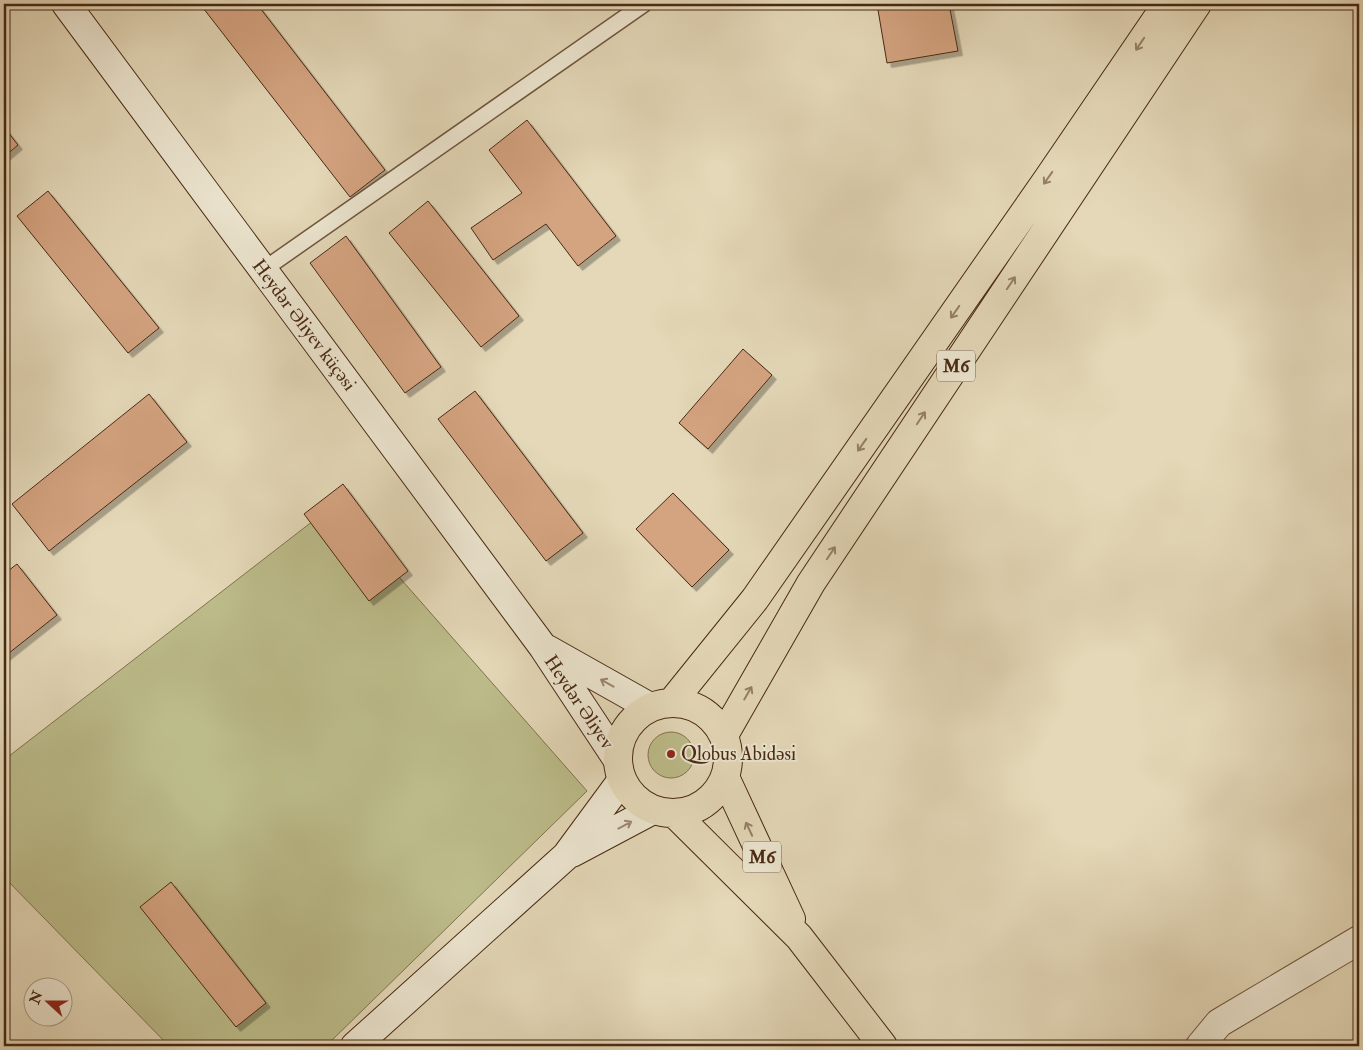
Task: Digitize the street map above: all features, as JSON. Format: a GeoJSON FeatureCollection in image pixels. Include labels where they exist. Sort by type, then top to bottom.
{"type":"FeatureCollection","features":[{"type":"Feature","properties":{"kind":"highway","name":"M6"},"geometry":{"type":"LineString","coordinates":[[661,704],[755,599],[1167,4]]}},
{"type":"Feature","properties":{"kind":"highway","name":"M6"},"geometry":{"type":"LineString","coordinates":[[724,735],[811,583],[1197,4]]}},
{"type":"Feature","properties":{"kind":"highway"},"geometry":{"type":"LineString","coordinates":[[661,704],[693,705],[711,717],[724,735],[728,756],[725,778],[713,796],[696,808],[664,812],[634,798],[620,770],[621,738],[632,719],[661,704]]}},
{"type":"Feature","properties":{"kind":"highway","name":"M6"},"geometry":{"type":"LineString","coordinates":[[725,778],[799,937]]}},
{"type":"Feature","properties":{"kind":"highway","name":"M6"},"geometry":{"type":"LineString","coordinates":[[664,812],[799,937],[884,1046]]}},
{"type":"Feature","properties":{"kind":"main road","name":"Heydər Əliyev küçəsi"},"geometry":{"type":"LineString","coordinates":[[66,4],[543,647]]}},
{"type":"Feature","properties":{"kind":"main road","name":"Heydər Əliyev"},"geometry":{"type":"LineString","coordinates":[[543,647],[661,704]]}},
{"type":"Feature","properties":{"kind":"main road","name":"Heydər Əliyev"},"geometry":{"type":"LineString","coordinates":[[543,647],[620,770]]}},
{"type":"Feature","properties":{"kind":"main road"},"geometry":{"type":"LineString","coordinates":[[355,1046],[566,856],[620,770]]}},
{"type":"Feature","properties":{"kind":"main road"},"geometry":{"type":"LineString","coordinates":[[566,856],[664,812]]}},
{"type":"Feature","properties":{"kind":"main road"},"geometry":{"type":"LineString","coordinates":[[1200,1046],[1219,1023],[1359,940]]}},
{"type":"Feature","properties":{"kind":"lane"},"geometry":{"type":"LineString","coordinates":[[263,270],[644,4]]}},
{"type":"Feature","properties":{"kind":"green space"},"geometry":{"type":"Polygon","coordinates":[[[335,504],[587,791],[326,1046],[169,1046],[4,877],[4,760],[335,504]]]}},
{"type":"Feature","properties":{"kind":"green space"},"geometry":{"type":"Polygon","coordinates":[[[671,732],[684,736],[690,742],[694,755],[690,768],[684,774],[671,778],[658,774],[652,768],[648,755],[652,742],[658,736],[671,732]]]}},
{"type":"Feature","properties":{"kind":"building"},"geometry":{"type":"Polygon","coordinates":[[[200,4],[257,4],[385,170],[350,197],[200,4]]]}},
{"type":"Feature","properties":{"kind":"building"},"geometry":{"type":"Polygon","coordinates":[[[877,4],[949,4],[958,51],[887,63],[877,4]]]}},
{"type":"Feature","properties":{"kind":"building"},"geometry":{"type":"Polygon","coordinates":[[[527,120],[616,236],[578,266],[546,224],[493,260],[471,228],[522,193],[489,150],[527,120]]]}},
{"type":"Feature","properties":{"kind":"building"},"geometry":{"type":"Polygon","coordinates":[[[4,127],[18,145],[4,157],[4,127]]]}},
{"type":"Feature","properties":{"kind":"building"},"geometry":{"type":"Polygon","coordinates":[[[48,191],[159,328],[128,353],[17,216],[48,191]]]}},
{"type":"Feature","properties":{"kind":"building"},"geometry":{"type":"Polygon","coordinates":[[[428,201],[519,316],[481,347],[389,233],[428,201]]]}},
{"type":"Feature","properties":{"kind":"building"},"geometry":{"type":"Polygon","coordinates":[[[346,236],[441,367],[405,393],[310,263],[346,236]]]}},
{"type":"Feature","properties":{"kind":"building"},"geometry":{"type":"Polygon","coordinates":[[[743,349],[772,375],[708,449],[679,423],[743,349]]]}},
{"type":"Feature","properties":{"kind":"building"},"geometry":{"type":"Polygon","coordinates":[[[475,391],[583,533],[546,561],[438,419],[475,391]]]}},
{"type":"Feature","properties":{"kind":"building"},"geometry":{"type":"Polygon","coordinates":[[[149,394],[187,442],[49,551],[12,504],[149,394]]]}},
{"type":"Feature","properties":{"kind":"building"},"geometry":{"type":"Polygon","coordinates":[[[343,484],[408,571],[369,601],[304,514],[343,484]]]}},
{"type":"Feature","properties":{"kind":"building"},"geometry":{"type":"Polygon","coordinates":[[[673,493],[729,550],[692,587],[636,529],[673,493]]]}},
{"type":"Feature","properties":{"kind":"building"},"geometry":{"type":"Polygon","coordinates":[[[17,564],[57,615],[4,657],[4,574],[17,564]]]}},
{"type":"Feature","properties":{"kind":"building"},"geometry":{"type":"Polygon","coordinates":[[[171,882],[266,1003],[236,1027],[140,907],[171,882]]]}},
{"type":"Feature","properties":{"kind":"place","name":"Qlobus Abidəsi"},"geometry":{"type":"Point","coordinates":[671,754]}}]}
